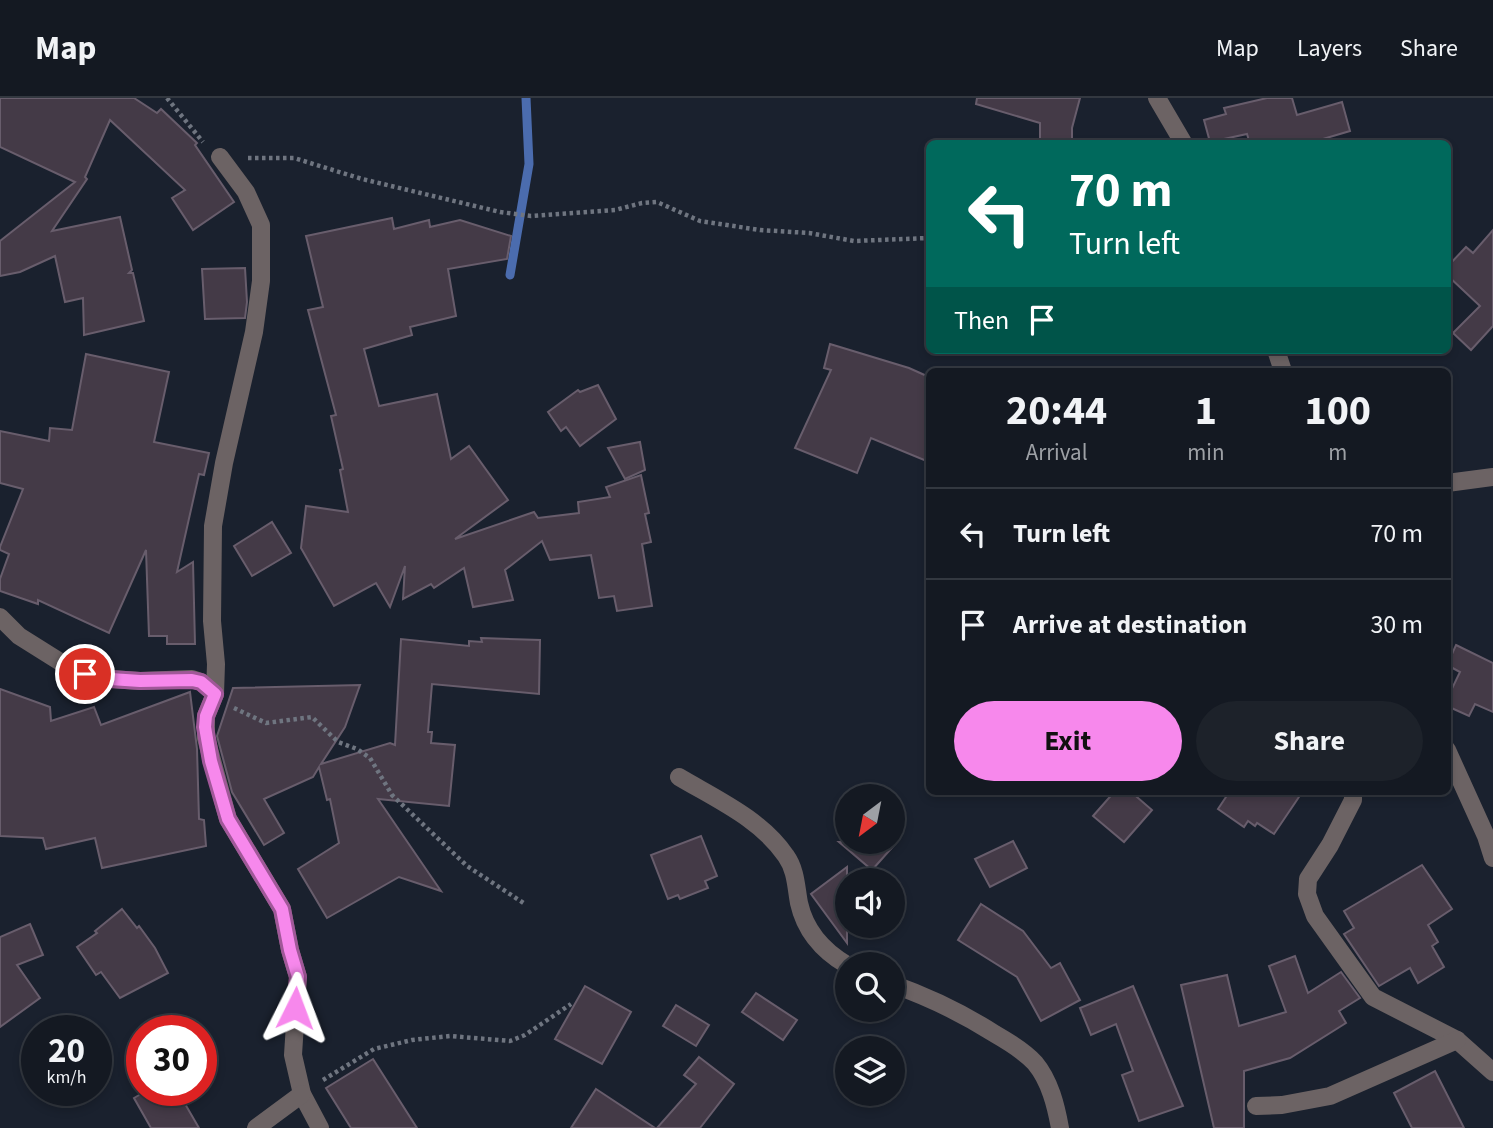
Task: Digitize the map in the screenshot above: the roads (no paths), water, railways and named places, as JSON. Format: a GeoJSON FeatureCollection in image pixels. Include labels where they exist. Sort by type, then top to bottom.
{"type":"FeatureCollection","features":[{"type":"Feature","properties":{"kind":"street"},"geometry":{"type":"LineString","coordinates":[[1157,98],[1182,140]]}},
{"type":"Feature","properties":{"kind":"street"},"geometry":{"type":"LineString","coordinates":[[220,158],[246,192],[261,225],[261,281],[256,321],[226,452],[213,526],[212,621],[216,664],[215,694],[206,716],[206,738],[228,819],[282,909],[298,977],[293,1055],[302,1094],[320,1128]]}},
{"type":"Feature","properties":{"kind":"street"},"geometry":{"type":"LineString","coordinates":[[1451,482],[1493,477]]}},
{"type":"Feature","properties":{"kind":"street"},"geometry":{"type":"LineString","coordinates":[[0,617],[19,636],[62,663],[96,678],[192,680],[201,682],[215,694]]}},
{"type":"Feature","properties":{"kind":"street"},"geometry":{"type":"LineString","coordinates":[[1451,759],[1486,836],[1493,858]]}},
{"type":"Feature","properties":{"kind":"street"},"geometry":{"type":"LineString","coordinates":[[679,777],[738,811],[773,841],[788,858],[795,876],[799,906],[812,935],[835,958]]}},
{"type":"Feature","properties":{"kind":"street"},"geometry":{"type":"LineString","coordinates":[[1353,795],[1330,845],[1308,879],[1307,894],[1315,916],[1373,998],[1457,1040],[1493,1072]]}},
{"type":"Feature","properties":{"kind":"street"},"geometry":{"type":"LineString","coordinates":[[905,988],[967,1016],[1035,1063],[1056,1102],[1060,1128]]}},
{"type":"Feature","properties":{"kind":"street"},"geometry":{"type":"LineString","coordinates":[[1256,1106],[1282,1105],[1329,1096],[1457,1040]]}},
{"type":"Feature","properties":{"kind":"street"},"geometry":{"type":"LineString","coordinates":[[256,1128],[302,1094]]}},
{"type":"Feature","properties":{"kind":"waterway"},"geometry":{"type":"LineString","coordinates":[[510,275],[529,164],[526,98]]}}]}
